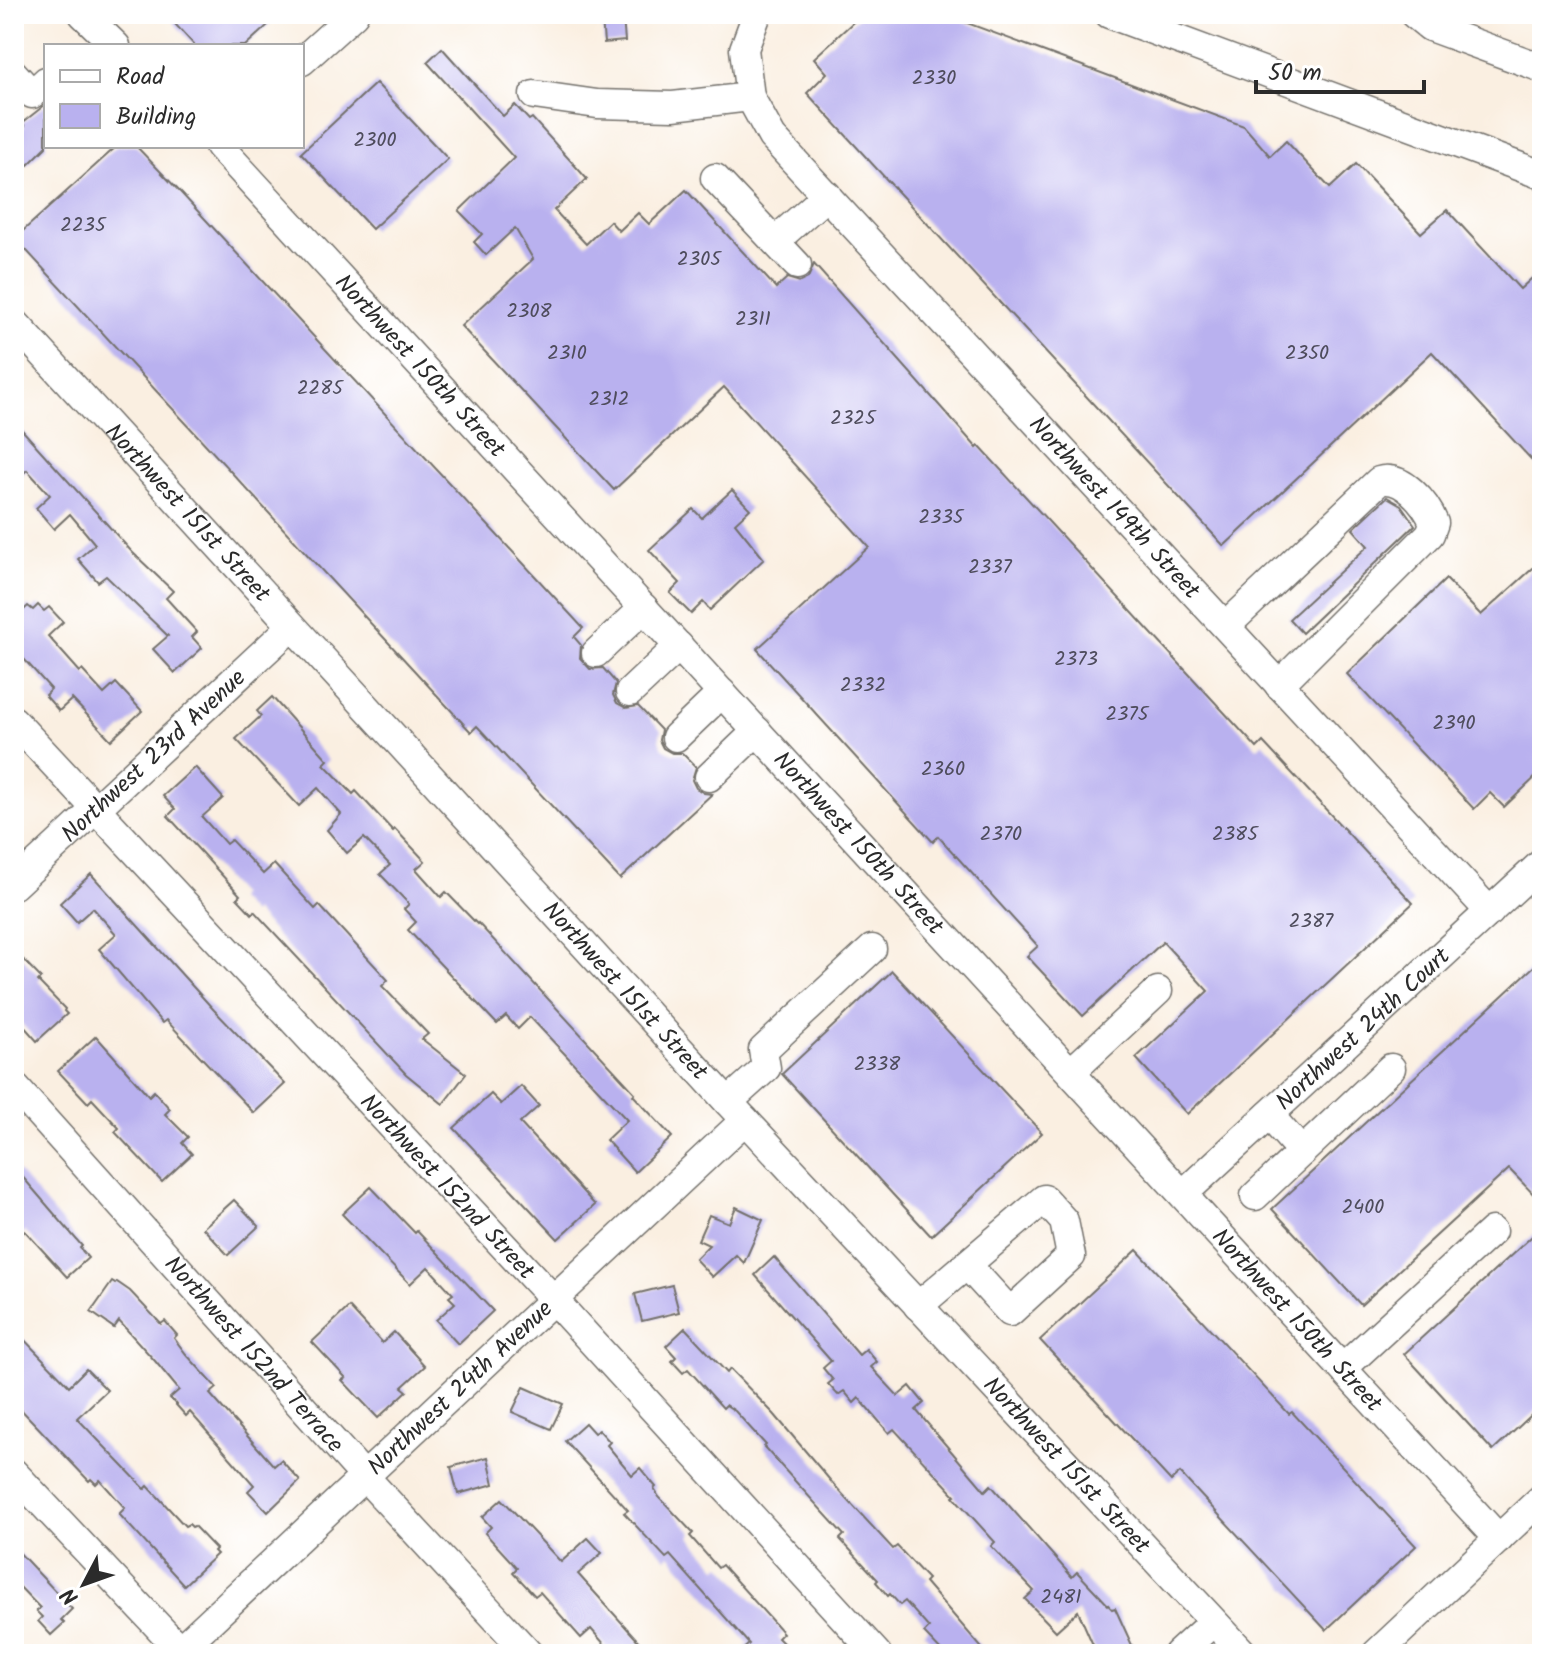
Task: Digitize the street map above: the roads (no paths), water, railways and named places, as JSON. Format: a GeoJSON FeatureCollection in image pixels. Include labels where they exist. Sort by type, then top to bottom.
{"type":"FeatureCollection","features":[{"type":"Feature","properties":{"kind":"street"},"geometry":{"type":"LineString","coordinates":[[304,59],[354,14]]}},
{"type":"Feature","properties":{"kind":"street"},"geometry":{"type":"LineString","coordinates":[[534,95],[597,104],[673,106],[750,97],[744,49],[757,14]]}},
{"type":"Feature","properties":{"kind":"street"},"geometry":{"type":"LineString","coordinates":[[1109,14],[1542,175]]}},
{"type":"Feature","properties":{"kind":"street"},"geometry":{"type":"LineString","coordinates":[[1414,14],[1430,27],[1542,68]]}},
{"type":"Feature","properties":{"kind":"street","name":"Northwest 149th Street"},"geometry":{"type":"LineString","coordinates":[[750,97],[772,137],[1490,912]]}},
{"type":"Feature","properties":{"kind":"street","name":"Northwest 150th Street"},"geometry":{"type":"LineString","coordinates":[[221,148],[1499,1539]]}},
{"type":"Feature","properties":{"kind":"street"},"geometry":{"type":"LineString","coordinates":[[715,178],[797,265]]}},
{"type":"Feature","properties":{"kind":"street"},"geometry":{"type":"LineString","coordinates":[[775,241],[827,195]]}},
{"type":"Feature","properties":{"kind":"street","name":"Northwest 151st Street"},"geometry":{"type":"LineString","coordinates":[[14,322],[737,1111],[1244,1654]]}},
{"type":"Feature","properties":{"kind":"street"},"geometry":{"type":"LineString","coordinates":[[1226,626],[1379,481],[1390,477],[1401,482],[1431,516],[1434,523],[1430,534],[1279,685]]}},
{"type":"Feature","properties":{"kind":"street"},"geometry":{"type":"LineString","coordinates":[[596,653],[644,608]]}},
{"type":"Feature","properties":{"kind":"street","name":"Northwest 23rd Avenue"},"geometry":{"type":"LineString","coordinates":[[14,885],[291,627]]}},
{"type":"Feature","properties":{"kind":"street"},"geometry":{"type":"LineString","coordinates":[[630,692],[679,646]]}},
{"type":"Feature","properties":{"kind":"street"},"geometry":{"type":"LineString","coordinates":[[676,737],[722,693]]}},
{"type":"Feature","properties":{"kind":"street","name":"Northwest 152nd Street"},"geometry":{"type":"LineString","coordinates":[[14,721],[553,1299],[877,1654]]}},
{"type":"Feature","properties":{"kind":"street"},"geometry":{"type":"LineString","coordinates":[[709,777],[757,731]]}},
{"type":"Feature","properties":{"kind":"street","name":"Northwest 24th Court"},"geometry":{"type":"LineString","coordinates":[[1183,1194],[1542,863]]}},
{"type":"Feature","properties":{"kind":"street","name":"Northwest 24th Avenue"},"geometry":{"type":"LineString","coordinates":[[180,1652],[553,1299],[737,1111],[766,1068],[763,1050],[872,949]]}},
{"type":"Feature","properties":{"kind":"street"},"geometry":{"type":"LineString","coordinates":[[1071,1072],[1158,991]]}},
{"type":"Feature","properties":{"kind":"street"},"geometry":{"type":"LineString","coordinates":[[1255,1196],[1391,1068]]}},
{"type":"Feature","properties":{"kind":"street","name":"Northwest 152nd Terrace"},"geometry":{"type":"LineString","coordinates":[[14,1086],[365,1477],[529,1654]]}},
{"type":"Feature","properties":{"kind":"street"},"geometry":{"type":"LineString","coordinates":[[1269,1115],[1302,1152]]}},
{"type":"Feature","properties":{"kind":"street"},"geometry":{"type":"LineString","coordinates":[[1343,1368],[1492,1231]]}},
{"type":"Feature","properties":{"kind":"street"},"geometry":{"type":"LineString","coordinates":[[918,1306],[967,1265]]}},
{"type":"Feature","properties":{"kind":"street"},"geometry":{"type":"LineString","coordinates":[[14,1473],[180,1652]]}},
{"type":"Feature","properties":{"kind":"street"},"geometry":{"type":"LineString","coordinates":[[1376,1654],[1542,1498]]}},
{"type":"Feature","properties":{"kind":"street"},"geometry":{"type":"LineString","coordinates":[[1178,1654],[1213,1622]]}}]}
